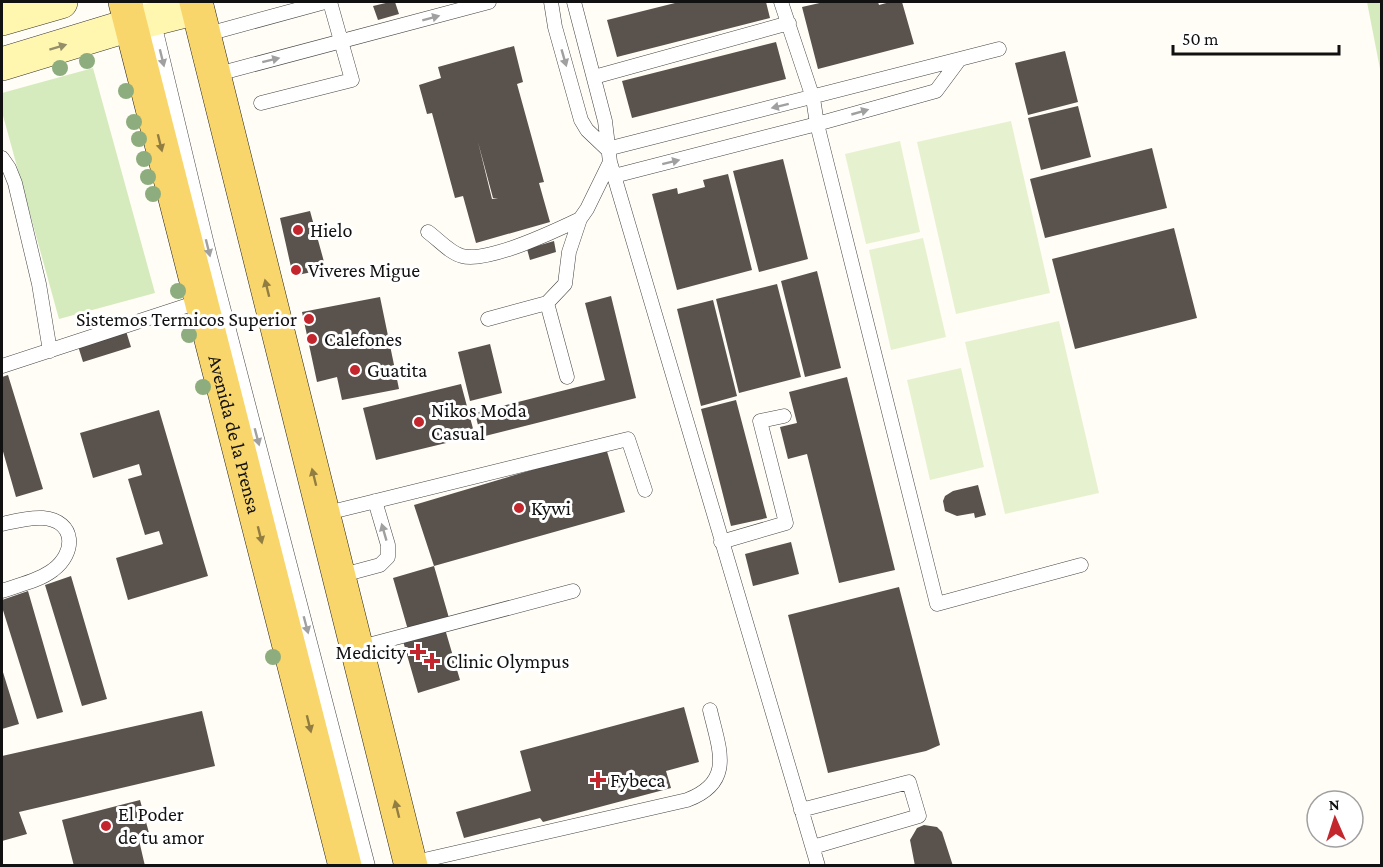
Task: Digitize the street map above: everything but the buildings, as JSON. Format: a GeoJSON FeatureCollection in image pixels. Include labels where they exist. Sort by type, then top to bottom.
{"type":"FeatureCollection","features":[{"type":"Feature","properties":{"kind":"main road"},"geometry":{"type":"LineString","coordinates":[[2,19],[61,2]]}},
{"type":"Feature","properties":{"kind":"main road"},"geometry":{"type":"LineString","coordinates":[[2,64],[139,12],[199,15],[411,864]]}},
{"type":"Feature","properties":{"kind":"main road","name":"Avenida de la Prensa"},"geometry":{"type":"LineString","coordinates":[[139,12],[201,301],[345,866]]}},
{"type":"Feature","properties":{"kind":"lane"},"geometry":{"type":"LineString","coordinates":[[199,15],[325,2]]}},
{"type":"Feature","properties":{"kind":"lane"},"geometry":{"type":"LineString","coordinates":[[261,103],[352,80],[330,2]]}},
{"type":"Feature","properties":{"kind":"lane"},"geometry":{"type":"LineString","coordinates":[[214,75],[489,2]]}},
{"type":"Feature","properties":{"kind":"lane"},"geometry":{"type":"LineString","coordinates":[[551,2],[555,27],[581,120],[609,155]]}},
{"type":"Feature","properties":{"kind":"lane"},"geometry":{"type":"LineString","coordinates":[[574,2],[605,121],[614,176],[818,866]]}},
{"type":"Feature","properties":{"kind":"lane"},"geometry":{"type":"LineString","coordinates":[[782,2],[813,98],[817,124],[937,604],[1081,565]]}},
{"type":"Feature","properties":{"kind":"lane"},"geometry":{"type":"LineString","coordinates":[[139,12],[210,257],[368,866]]}},
{"type":"Feature","properties":{"kind":"lane"},"geometry":{"type":"LineString","coordinates":[[594,77],[789,23]]}},
{"type":"Feature","properties":{"kind":"lane"},"geometry":{"type":"LineString","coordinates":[[609,155],[999,49]]}},
{"type":"Feature","properties":{"kind":"lane"},"geometry":{"type":"LineString","coordinates":[[614,176],[936,91],[959,60]]}},
{"type":"Feature","properties":{"kind":"lane"},"geometry":{"type":"LineString","coordinates":[[488,319],[547,303],[566,284],[569,252],[580,219],[587,209],[609,155]]}},
{"type":"Feature","properties":{"kind":"lane"},"geometry":{"type":"LineString","coordinates":[[2,158],[15,183],[39,284],[50,351]]}},
{"type":"Feature","properties":{"kind":"lane"},"geometry":{"type":"LineString","coordinates":[[428,232],[454,253],[474,257],[504,250],[580,219]]}},
{"type":"Feature","properties":{"kind":"lane"},"geometry":{"type":"LineString","coordinates":[[2,366],[201,301]]}},
{"type":"Feature","properties":{"kind":"lane"},"geometry":{"type":"LineString","coordinates":[[547,303],[567,377]]}},
{"type":"Feature","properties":{"kind":"lane"},"geometry":{"type":"LineString","coordinates":[[721,542],[786,523],[760,421],[784,416]]}},
{"type":"Feature","properties":{"kind":"lane"},"geometry":{"type":"LineString","coordinates":[[323,514],[628,439],[645,490]]}},
{"type":"Feature","properties":{"kind":"lane"},"geometry":{"type":"LineString","coordinates":[[339,576],[380,565],[388,557],[388,545],[375,501]]}},
{"type":"Feature","properties":{"kind":"lane"},"geometry":{"type":"LineString","coordinates":[[2,524],[43,518],[57,522],[66,531],[70,541],[69,553],[52,572],[2,591]]}},
{"type":"Feature","properties":{"kind":"lane"},"geometry":{"type":"LineString","coordinates":[[357,648],[573,591]]}},
{"type":"Feature","properties":{"kind":"lane"},"geometry":{"type":"LineString","coordinates":[[411,864],[700,795],[712,787],[720,765],[720,754],[710,710]]}},
{"type":"Feature","properties":{"kind":"lane"},"geometry":{"type":"LineString","coordinates":[[801,810],[909,782],[919,816],[813,848]]}},
{"type":"Feature","properties":{"kind":"green space"},"geometry":{"type":"Polygon","coordinates":[[[1367,2],[1381,2],[1381,74],[1367,2]]]}},
{"type":"Feature","properties":{"kind":"green space"},"geometry":{"type":"Polygon","coordinates":[[[93,68],[155,293],[59,319],[2,112],[2,93],[93,68]]]}},
{"type":"Feature","properties":{"kind":"green space"},"geometry":{"type":"Polygon","coordinates":[[[1011,121],[1050,293],[956,314],[917,142],[1011,121]]]}},
{"type":"Feature","properties":{"kind":"green space"},"geometry":{"type":"Polygon","coordinates":[[[900,141],[920,232],[866,244],[845,154],[900,141]]]}},
{"type":"Feature","properties":{"kind":"green space"},"geometry":{"type":"Polygon","coordinates":[[[923,238],[946,337],[891,350],[869,250],[923,238]]]}},
{"type":"Feature","properties":{"kind":"green space"},"geometry":{"type":"Polygon","coordinates":[[[1059,321],[1099,493],[1005,514],[965,342],[1059,321]]]}},
{"type":"Feature","properties":{"kind":"green space"},"geometry":{"type":"Polygon","coordinates":[[[961,368],[984,467],[930,480],[907,380],[961,368]]]}},
{"type":"Feature","properties":{"kind":"place","name":"Hielo"},"geometry":{"type":"Point","coordinates":[298,230]}},
{"type":"Feature","properties":{"kind":"place","name":"Viveres Migue"},"geometry":{"type":"Point","coordinates":[296,270]}},
{"type":"Feature","properties":{"kind":"place","name":"Sistemos Termicos Superior"},"geometry":{"type":"Point","coordinates":[309,319]}},
{"type":"Feature","properties":{"kind":"place","name":"Calefones"},"geometry":{"type":"Point","coordinates":[312,339]}},
{"type":"Feature","properties":{"kind":"place","name":"Guatita"},"geometry":{"type":"Point","coordinates":[355,370]}},
{"type":"Feature","properties":{"kind":"place","name":"Nikos Moda Casual"},"geometry":{"type":"Point","coordinates":[419,422]}},
{"type":"Feature","properties":{"kind":"place","name":"Kywi"},"geometry":{"type":"Point","coordinates":[519,508]}},
{"type":"Feature","properties":{"kind":"place","name":"Medicity"},"geometry":{"type":"Point","coordinates":[418,652]}},
{"type":"Feature","properties":{"kind":"place","name":"Clinic Olympus"},"geometry":{"type":"Point","coordinates":[432,661]}},
{"type":"Feature","properties":{"kind":"place","name":"Fybeca"},"geometry":{"type":"Point","coordinates":[598,780]}},
{"type":"Feature","properties":{"kind":"place","name":"El Poder de tu amor"},"geometry":{"type":"Point","coordinates":[106,826]}}]}
